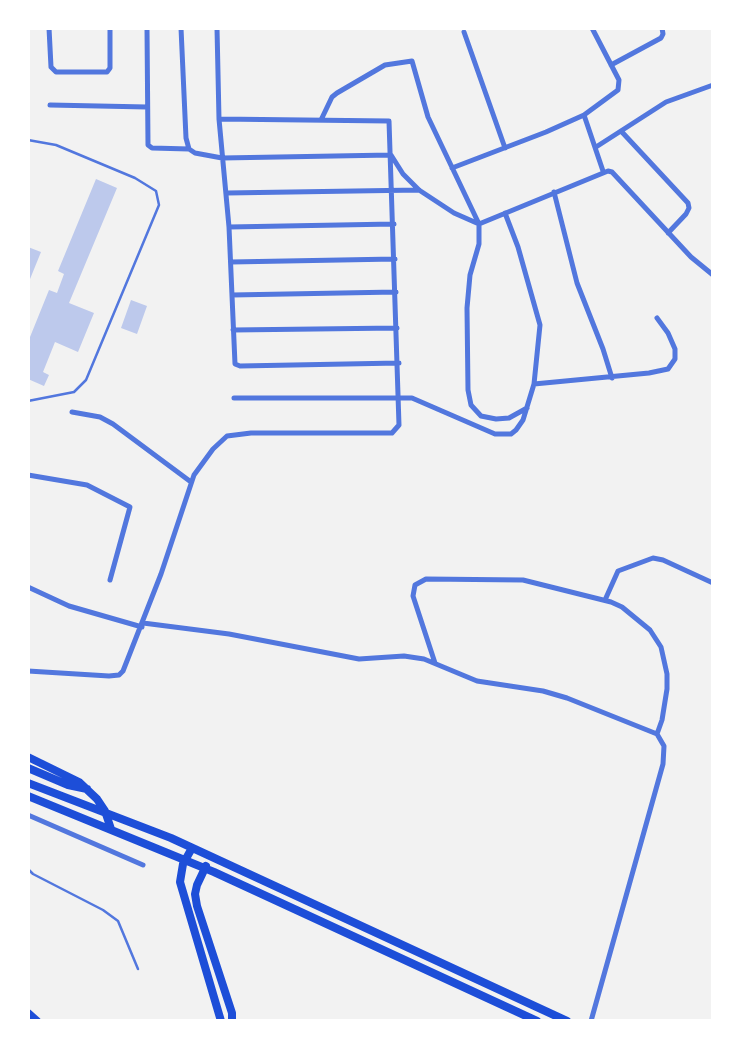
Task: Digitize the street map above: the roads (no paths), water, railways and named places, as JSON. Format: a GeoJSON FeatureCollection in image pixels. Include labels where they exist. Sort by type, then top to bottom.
{"type":"FeatureCollection","features":[{"type":"Feature","properties":{"kind":"main road"},"geometry":{"type":"LineString","coordinates":[[28,757],[71,776],[87,789],[105,811],[111,829]]}},
{"type":"Feature","properties":{"kind":"main road"},"geometry":{"type":"LineString","coordinates":[[28,768],[68,785],[87,789]]}},
{"type":"Feature","properties":{"kind":"main road"},"geometry":{"type":"LineString","coordinates":[[28,783],[105,811],[192,848],[567,1021]]}},
{"type":"Feature","properties":{"kind":"main road"},"geometry":{"type":"LineString","coordinates":[[28,796],[185,859],[537,1021]]}},
{"type":"Feature","properties":{"kind":"main road"},"geometry":{"type":"LineString","coordinates":[[192,848],[185,859],[180,882],[221,1021]]}},
{"type":"Feature","properties":{"kind":"main road"},"geometry":{"type":"LineString","coordinates":[[211,858],[195,894],[232,1013],[232,1021]]}},
{"type":"Feature","properties":{"kind":"main road"},"geometry":{"type":"LineString","coordinates":[[28,1013],[37,1020]]}},
{"type":"Feature","properties":{"kind":"street"},"geometry":{"type":"LineString","coordinates":[[49,28],[51,67],[56,72],[107,72],[110,68],[110,28]]}},
{"type":"Feature","properties":{"kind":"street"},"geometry":{"type":"LineString","coordinates":[[147,28],[148,145],[152,148],[189,149],[222,159],[391,155]]}},
{"type":"Feature","properties":{"kind":"street"},"geometry":{"type":"LineString","coordinates":[[181,28],[186,138],[189,149]]}},
{"type":"Feature","properties":{"kind":"street"},"geometry":{"type":"LineString","coordinates":[[217,28],[219,119],[227,193],[234,361],[240,366],[398,363]]}},
{"type":"Feature","properties":{"kind":"street"},"geometry":{"type":"LineString","coordinates":[[452,169],[584,115],[618,90],[619,80],[592,28]]}},
{"type":"Feature","properties":{"kind":"street"},"geometry":{"type":"LineString","coordinates":[[611,65],[661,38],[662,28]]}},
{"type":"Feature","properties":{"kind":"street"},"geometry":{"type":"LineString","coordinates":[[464,32],[505,148]]}},
{"type":"Feature","properties":{"kind":"street"},"geometry":{"type":"LineString","coordinates":[[321,120],[332,97],[337,93],[385,65],[412,61],[428,117],[479,224],[479,244],[470,275],[467,308],[468,390],[471,405],[481,416],[496,419],[509,418],[527,408]]}},
{"type":"Feature","properties":{"kind":"street"},"geometry":{"type":"LineString","coordinates":[[596,147],[666,102],[713,85]]}},
{"type":"Feature","properties":{"kind":"street"},"geometry":{"type":"LineString","coordinates":[[50,105],[147,107]]}},
{"type":"Feature","properties":{"kind":"street"},"geometry":{"type":"LineString","coordinates":[[584,115],[603,171]]}},
{"type":"Feature","properties":{"kind":"street"},"geometry":{"type":"LineString","coordinates":[[28,671],[119,675],[143,625],[191,482],[213,449],[227,436],[251,433],[392,433],[400,425],[389,121],[219,119]]}},
{"type":"Feature","properties":{"kind":"street"},"geometry":{"type":"LineString","coordinates":[[621,131],[688,203],[686,214],[668,233]]}},
{"type":"Feature","properties":{"kind":"street"},"geometry":{"type":"LineString","coordinates":[[391,155],[403,174],[419,190],[454,213],[479,224],[603,171],[612,172],[668,233],[713,275]]}},
{"type":"Feature","properties":{"kind":"street"},"geometry":{"type":"LineString","coordinates":[[227,193],[419,190]]}},
{"type":"Feature","properties":{"kind":"street"},"geometry":{"type":"LineString","coordinates":[[554,192],[577,283],[612,377]]}},
{"type":"Feature","properties":{"kind":"street"},"geometry":{"type":"LineString","coordinates":[[234,398],[400,397],[420,400],[495,434],[503,436],[516,430],[527,408],[534,384],[540,337],[538,313],[505,213]]}},
{"type":"Feature","properties":{"kind":"street"},"geometry":{"type":"LineString","coordinates":[[229,227],[394,224]]}},
{"type":"Feature","properties":{"kind":"street"},"geometry":{"type":"LineString","coordinates":[[231,262],[395,259]]}},
{"type":"Feature","properties":{"kind":"street"},"geometry":{"type":"LineString","coordinates":[[232,295],[396,292]]}},
{"type":"Feature","properties":{"kind":"street"},"geometry":{"type":"LineString","coordinates":[[534,384],[662,371],[672,365],[676,354],[673,342],[657,318]]}},
{"type":"Feature","properties":{"kind":"street"},"geometry":{"type":"LineString","coordinates":[[233,330],[397,328]]}},
{"type":"Feature","properties":{"kind":"street"},"geometry":{"type":"LineString","coordinates":[[72,412],[100,417],[113,424],[191,482]]}},
{"type":"Feature","properties":{"kind":"street"},"geometry":{"type":"LineString","coordinates":[[28,475],[87,485],[130,507],[110,580]]}},
{"type":"Feature","properties":{"kind":"street"},"geometry":{"type":"LineString","coordinates":[[605,600],[618,571],[653,558],[713,583]]}},
{"type":"Feature","properties":{"kind":"street"},"geometry":{"type":"LineString","coordinates":[[435,663],[412,596],[415,585],[426,579],[523,580],[605,600],[622,607],[635,617],[650,631],[661,647],[667,674],[667,689],[657,734]]}},
{"type":"Feature","properties":{"kind":"street"},"geometry":{"type":"LineString","coordinates":[[28,587],[45,597],[80,610],[143,625],[229,634],[359,659],[404,656],[435,663],[477,681],[543,691],[567,698],[657,734],[664,746],[663,764],[591,1021]]}},
{"type":"Feature","properties":{"kind":"street"},"geometry":{"type":"LineString","coordinates":[[28,815],[142,866]]}},
{"type":"Feature","properties":{"kind":"lane"},"geometry":{"type":"LineString","coordinates":[[28,140],[56,145],[95,160],[135,178],[152,188],[159,196],[157,213],[86,380],[74,392],[28,401]]}},
{"type":"Feature","properties":{"kind":"lane"},"geometry":{"type":"LineString","coordinates":[[28,869],[118,921],[138,969]]}}]}
